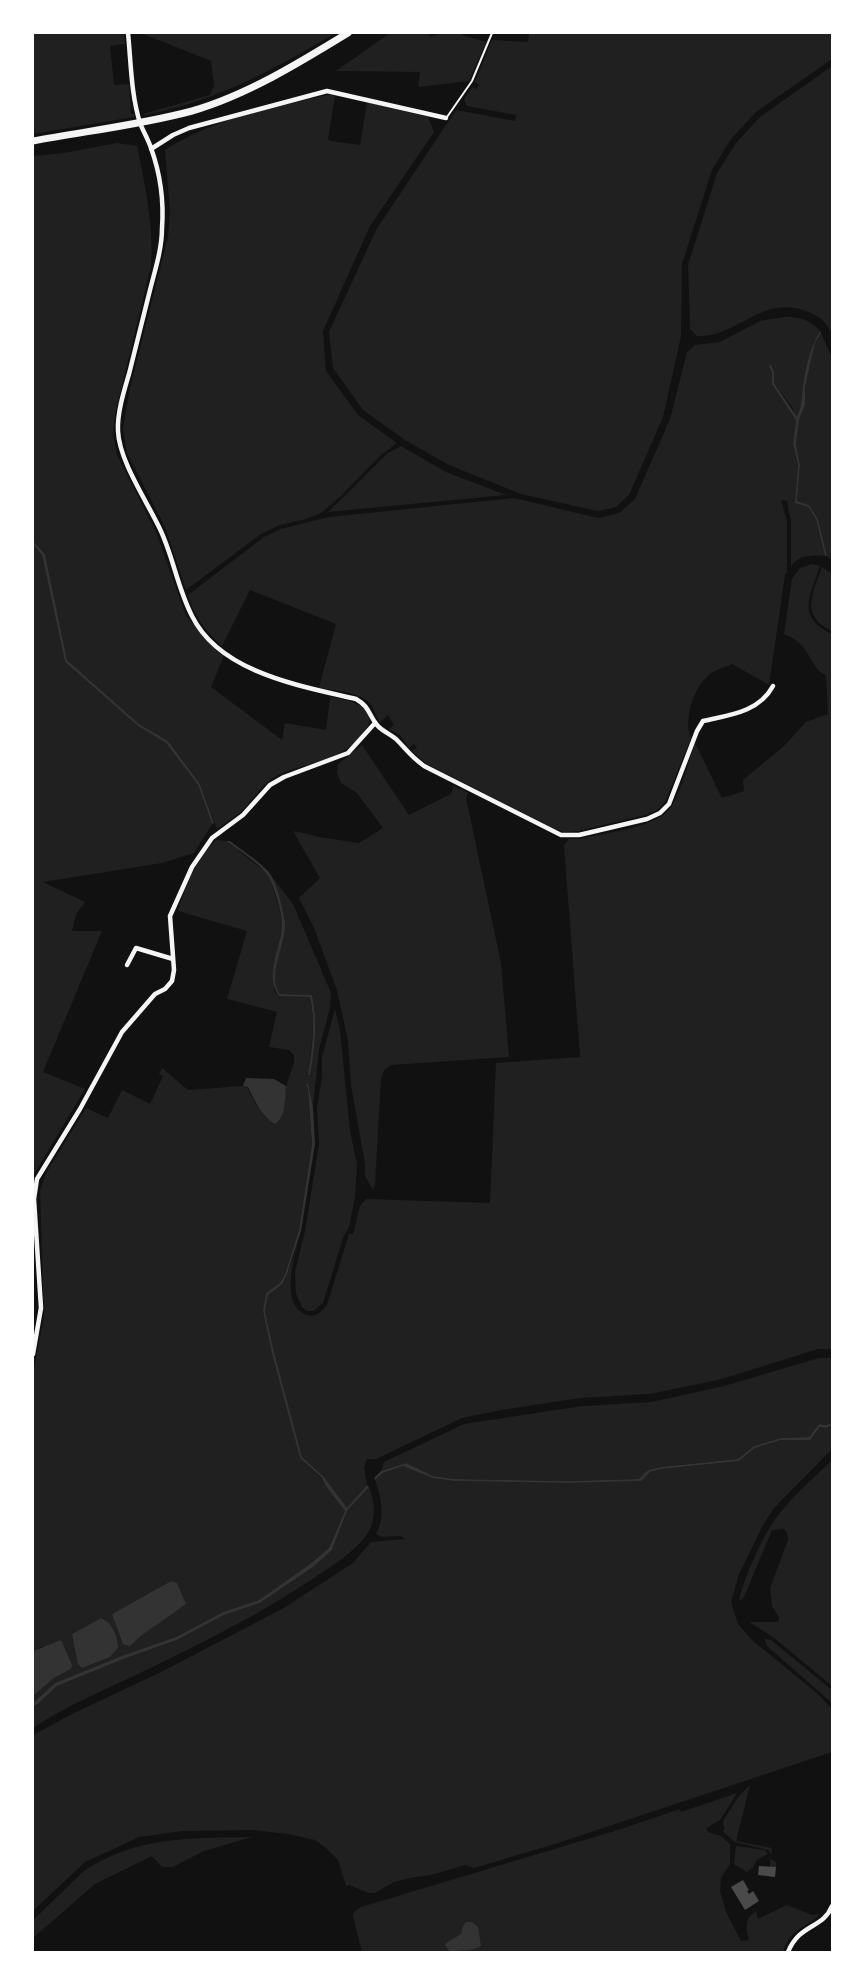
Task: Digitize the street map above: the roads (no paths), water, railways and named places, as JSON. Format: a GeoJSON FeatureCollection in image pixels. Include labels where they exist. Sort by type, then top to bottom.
{"type":"FeatureCollection","features":[{"type":"Feature","properties":{"kind":"main road"},"geometry":{"type":"LineString","coordinates":[[33,141],[193,110],[274,76],[348,33]]}},
{"type":"Feature","properties":{"kind":"street"},"geometry":{"type":"LineString","coordinates":[[128,33],[132,88],[140,122],[151,149],[160,188],[162,230],[156,267],[118,431],[122,454],[160,530],[191,615],[208,638],[232,657],[258,671],[292,684],[356,699],[368,707],[375,723],[396,739],[410,756],[424,766],[561,835],[579,835],[647,819],[660,813],[669,804],[703,721],[736,714],[755,706],[768,695],[773,686]]}},
{"type":"Feature","properties":{"kind":"street"},"geometry":{"type":"LineString","coordinates":[[151,149],[189,128],[327,91],[446,118]]}},
{"type":"Feature","properties":{"kind":"street"},"geometry":{"type":"LineString","coordinates":[[33,1354],[41,1308],[34,1199],[37,1179],[77,1115],[122,1032],[155,994],[172,981],[174,970],[170,916],[192,867],[207,843],[247,811],[270,784],[348,753],[375,723]]}},
{"type":"Feature","properties":{"kind":"street"},"geometry":{"type":"LineString","coordinates":[[127,965],[135,948],[173,959]]}},
{"type":"Feature","properties":{"kind":"street"},"geometry":{"type":"LineString","coordinates":[[788,1952],[793,1940],[801,1932],[828,1916],[832,1906]]}},
{"type":"Feature","properties":{"kind":"lane"},"geometry":{"type":"LineString","coordinates":[[446,118],[472,81],[492,33]]}}]}
